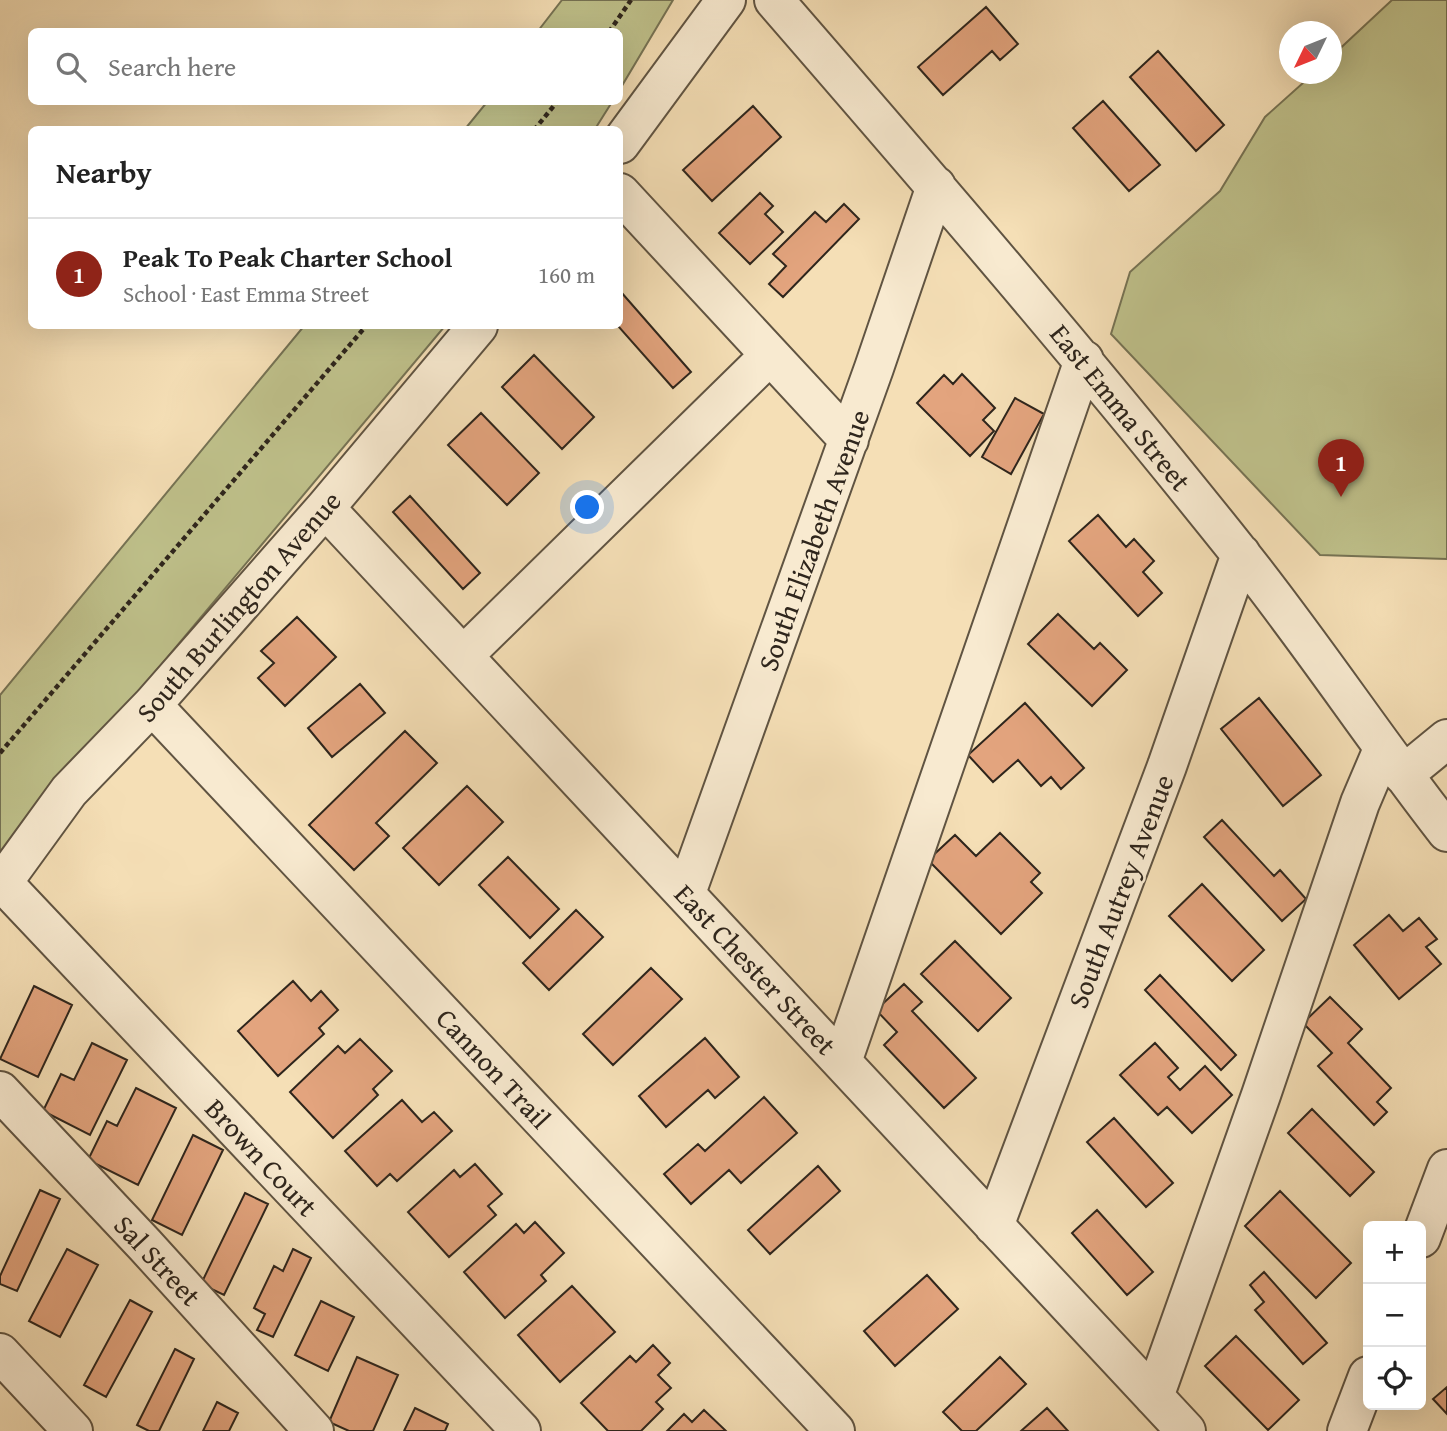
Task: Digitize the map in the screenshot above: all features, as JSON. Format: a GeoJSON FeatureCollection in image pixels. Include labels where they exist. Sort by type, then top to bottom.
{"type":"FeatureCollection","features":[{"type":"Feature","properties":{"kind":"street"},"geometry":{"type":"LineString","coordinates":[[623,140],[726,0]]}},
{"type":"Feature","properties":{"kind":"street","name":"East Emma Street"},"geometry":{"type":"LineString","coordinates":[[774,0],[1084,360],[1241,554],[1447,832]]}},
{"type":"Feature","properties":{"kind":"street","name":"South Elizabeth Avenue"},"geometry":{"type":"LineString","coordinates":[[686,894],[849,440],[936,186]]}},
{"type":"Feature","properties":{"kind":"street"},"geometry":{"type":"LineString","coordinates":[[623,196],[849,440]]}},
{"type":"Feature","properties":{"kind":"street","name":"South Burlington Avenue"},"geometry":{"type":"LineString","coordinates":[[2,885],[69,791],[152,705],[326,508],[475,329]]}},
{"type":"Feature","properties":{"kind":"street"},"geometry":{"type":"LineString","coordinates":[[464,655],[770,355]]}},
{"type":"Feature","properties":{"kind":"street"},"geometry":{"type":"LineString","coordinates":[[842,1062],[1084,360]]}},
{"type":"Feature","properties":{"kind":"street","name":"East Chester Street"},"geometry":{"type":"LineString","coordinates":[[326,508],[1186,1431]]}},
{"type":"Feature","properties":{"kind":"street","name":"South Autrey Avenue"},"geometry":{"type":"LineString","coordinates":[[994,1226],[1167,766],[1241,554]]}},
{"type":"Feature","properties":{"kind":"street","name":"Cannon Trail"},"geometry":{"type":"LineString","coordinates":[[152,705],[835,1431]]}},
{"type":"Feature","properties":{"kind":"street"},"geometry":{"type":"LineString","coordinates":[[1154,1397],[1261,1095],[1360,803],[1393,762],[1447,739]]}},
{"type":"Feature","properties":{"kind":"street","name":"Brown Court"},"geometry":{"type":"LineString","coordinates":[[2,885],[521,1431]]}},
{"type":"Feature","properties":{"kind":"street","name":"Sal Street"},"geometry":{"type":"LineString","coordinates":[[0,1091],[314,1431]]}},
{"type":"Feature","properties":{"kind":"street"},"geometry":{"type":"LineString","coordinates":[[1426,1225],[1447,1168]]}},
{"type":"Feature","properties":{"kind":"street"},"geometry":{"type":"LineString","coordinates":[[0,1353],[73,1431]]}},
{"type":"Feature","properties":{"kind":"street"},"geometry":{"type":"LineString","coordinates":[[1347,1431],[1363,1389]]}},
{"type":"Feature","properties":{"kind":"path"},"geometry":{"type":"LineString","coordinates":[[612,28],[631,0]]}},
{"type":"Feature","properties":{"kind":"path"},"geometry":{"type":"LineString","coordinates":[[537,126],[554,105]]}},
{"type":"Feature","properties":{"kind":"path"},"geometry":{"type":"LineString","coordinates":[[0,753],[363,329]]}},
{"type":"Feature","properties":{"kind":"green space"},"geometry":{"type":"Polygon","coordinates":[[[562,0],[673,0],[623,84],[623,28],[540,28],[562,0]]]}},
{"type":"Feature","properties":{"kind":"green space"},"geometry":{"type":"Polygon","coordinates":[[[1392,0],[1447,0],[1447,559],[1320,555],[1111,334],[1130,272],[1220,191],[1265,117],[1302,84],[1342,84],[1342,47],[1392,0]]]}},
{"type":"Feature","properties":{"kind":"green space"},"geometry":{"type":"Polygon","coordinates":[[[485,105],[610,105],[597,126],[467,126],[485,105]]]}},
{"type":"Feature","properties":{"kind":"green space"},"geometry":{"type":"Polygon","coordinates":[[[302,329],[442,329],[0,857],[0,695],[302,329]]]}},
{"type":"Feature","properties":{"kind":"building"},"geometry":{"type":"Polygon","coordinates":[[[986,7],[1018,44],[1000,60],[992,51],[943,95],[918,67],[986,7]]]}},
{"type":"Feature","properties":{"kind":"building"},"geometry":{"type":"Polygon","coordinates":[[[1158,51],[1224,125],[1196,151],[1130,77],[1158,51]]]}},
{"type":"Feature","properties":{"kind":"building"},"geometry":{"type":"Polygon","coordinates":[[[1103,101],[1160,165],[1129,191],[1073,128],[1103,101]]]}},
{"type":"Feature","properties":{"kind":"building"},"geometry":{"type":"Polygon","coordinates":[[[753,106],[781,137],[712,201],[683,170],[753,106]]]}},
{"type":"Feature","properties":{"kind":"building"},"geometry":{"type":"Polygon","coordinates":[[[760,193],[773,206],[765,214],[783,232],[750,264],[719,233],[760,193]]]}},
{"type":"Feature","properties":{"kind":"building"},"geometry":{"type":"Polygon","coordinates":[[[844,204],[859,219],[783,297],[769,284],[786,266],[773,254],[815,212],[826,222],[844,204]]]}},
{"type":"Feature","properties":{"kind":"building"},"geometry":{"type":"Polygon","coordinates":[[[623,294],[691,372],[673,388],[621,329],[623,329],[623,294]]]}},
{"type":"Feature","properties":{"kind":"building"},"geometry":{"type":"Polygon","coordinates":[[[534,355],[594,417],[562,449],[502,387],[534,355]]]}},
{"type":"Feature","properties":{"kind":"building"},"geometry":{"type":"Polygon","coordinates":[[[962,374],[995,408],[983,420],[994,431],[970,456],[917,403],[944,375],[953,384],[962,374]]]}},
{"type":"Feature","properties":{"kind":"building"},"geometry":{"type":"Polygon","coordinates":[[[1015,398],[1044,414],[1011,474],[982,457],[1015,398]]]}},
{"type":"Feature","properties":{"kind":"building"},"geometry":{"type":"Polygon","coordinates":[[[481,413],[539,473],[507,505],[448,445],[481,413]]]}},
{"type":"Feature","properties":{"kind":"building"},"geometry":{"type":"Polygon","coordinates":[[[410,496],[480,573],[463,589],[393,512],[410,496]]]}},
{"type":"Feature","properties":{"kind":"building"},"geometry":{"type":"Polygon","coordinates":[[[1098,515],[1126,547],[1134,539],[1154,561],[1143,572],[1162,593],[1138,616],[1069,541],[1098,515]]]}},
{"type":"Feature","properties":{"kind":"building"},"geometry":{"type":"Polygon","coordinates":[[[1058,614],[1094,649],[1100,643],[1127,670],[1092,706],[1028,644],[1058,614]]]}},
{"type":"Feature","properties":{"kind":"building"},"geometry":{"type":"Polygon","coordinates":[[[297,617],[336,657],[285,706],[258,678],[274,663],[261,651],[297,617]]]}},
{"type":"Feature","properties":{"kind":"building"},"geometry":{"type":"Polygon","coordinates":[[[360,684],[385,713],[332,757],[308,728],[360,684]]]}},
{"type":"Feature","properties":{"kind":"building"},"geometry":{"type":"Polygon","coordinates":[[[1259,698],[1321,775],[1283,806],[1221,729],[1259,698]]]}},
{"type":"Feature","properties":{"kind":"building"},"geometry":{"type":"Polygon","coordinates":[[[1025,703],[1084,768],[1061,789],[1051,777],[1041,786],[1018,760],[993,782],[968,755],[1025,703]]]}},
{"type":"Feature","properties":{"kind":"building"},"geometry":{"type":"Polygon","coordinates":[[[405,731],[437,763],[376,823],[389,836],[354,870],[309,825],[405,731]]]}},
{"type":"Feature","properties":{"kind":"building"},"geometry":{"type":"Polygon","coordinates":[[[467,786],[503,822],[439,885],[403,848],[467,786]]]}},
{"type":"Feature","properties":{"kind":"building"},"geometry":{"type":"Polygon","coordinates":[[[1222,820],[1274,876],[1280,870],[1306,899],[1282,921],[1204,837],[1222,820]]]}},
{"type":"Feature","properties":{"kind":"building"},"geometry":{"type":"Polygon","coordinates":[[[1000,833],[1040,873],[1031,882],[1042,893],[1001,934],[928,860],[955,835],[976,856],[1000,833]]]}},
{"type":"Feature","properties":{"kind":"building"},"geometry":{"type":"Polygon","coordinates":[[[508,857],[559,909],[530,938],[479,885],[508,857]]]}},
{"type":"Feature","properties":{"kind":"building"},"geometry":{"type":"Polygon","coordinates":[[[1202,884],[1264,950],[1232,981],[1169,916],[1202,884]]]}},
{"type":"Feature","properties":{"kind":"building"},"geometry":{"type":"Polygon","coordinates":[[[576,910],[603,937],[549,990],[523,963],[576,910]]]}},
{"type":"Feature","properties":{"kind":"building"},"geometry":{"type":"Polygon","coordinates":[[[1389,915],[1403,931],[1419,918],[1437,939],[1426,947],[1441,964],[1399,999],[1354,945],[1389,915]]]}},
{"type":"Feature","properties":{"kind":"building"},"geometry":{"type":"Polygon","coordinates":[[[955,941],[1011,998],[978,1031],[921,974],[955,941]]]}},
{"type":"Feature","properties":{"kind":"building"},"geometry":{"type":"Polygon","coordinates":[[[651,968],[682,999],[613,1065],[583,1034],[651,968]]]}},
{"type":"Feature","properties":{"kind":"building"},"geometry":{"type":"Polygon","coordinates":[[[1160,975],[1236,1055],[1221,1070],[1145,990],[1160,975]]]}},
{"type":"Feature","properties":{"kind":"building"},"geometry":{"type":"Polygon","coordinates":[[[293,981],[311,1001],[321,991],[338,1010],[319,1028],[324,1034],[278,1076],[238,1031],[293,981]]]}},
{"type":"Feature","properties":{"kind":"building"},"geometry":{"type":"Polygon","coordinates":[[[904,984],[922,1002],[912,1011],[976,1078],[944,1108],[884,1045],[897,1032],[876,1010],[904,984]]]}},
{"type":"Feature","properties":{"kind":"building"},"geometry":{"type":"Polygon","coordinates":[[[34,986],[72,1005],[38,1077],[0,1059],[34,986]]]}},
{"type":"Feature","properties":{"kind":"building"},"geometry":{"type":"Polygon","coordinates":[[[1330,997],[1362,1029],[1348,1043],[1391,1088],[1377,1102],[1387,1112],[1374,1125],[1318,1066],[1332,1053],[1303,1023],[1330,997]]]}},
{"type":"Feature","properties":{"kind":"building"},"geometry":{"type":"Polygon","coordinates":[[[705,1038],[739,1077],[715,1098],[708,1090],[666,1127],[639,1096],[705,1038]]]}},
{"type":"Feature","properties":{"kind":"building"},"geometry":{"type":"Polygon","coordinates":[[[360,1039],[392,1071],[373,1089],[378,1095],[333,1138],[290,1092],[338,1046],[345,1053],[360,1039]]]}},
{"type":"Feature","properties":{"kind":"building"},"geometry":{"type":"Polygon","coordinates":[[[92,1043],[127,1060],[90,1135],[43,1111],[61,1074],[74,1080],[92,1043]]]}},
{"type":"Feature","properties":{"kind":"building"},"geometry":{"type":"Polygon","coordinates":[[[1155,1043],[1178,1068],[1168,1077],[1180,1090],[1205,1066],[1232,1095],[1192,1133],[1167,1107],[1158,1115],[1120,1075],[1155,1043]]]}},
{"type":"Feature","properties":{"kind":"building"},"geometry":{"type":"Polygon","coordinates":[[[136,1088],[176,1108],[138,1185],[88,1160],[107,1121],[117,1126],[136,1088]]]}},
{"type":"Feature","properties":{"kind":"building"},"geometry":{"type":"Polygon","coordinates":[[[764,1097],[797,1133],[741,1183],[729,1170],[691,1204],[664,1174],[698,1144],[705,1151],[764,1097]]]}},
{"type":"Feature","properties":{"kind":"building"},"geometry":{"type":"Polygon","coordinates":[[[402,1100],[422,1122],[434,1112],[452,1131],[397,1181],[390,1174],[377,1186],[345,1151],[402,1100]]]}},
{"type":"Feature","properties":{"kind":"building"},"geometry":{"type":"Polygon","coordinates":[[[1312,1109],[1374,1172],[1350,1196],[1288,1133],[1312,1109]]]}},
{"type":"Feature","properties":{"kind":"building"},"geometry":{"type":"Polygon","coordinates":[[[1114,1118],[1173,1183],[1146,1207],[1087,1142],[1114,1118]]]}},
{"type":"Feature","properties":{"kind":"building"},"geometry":{"type":"Polygon","coordinates":[[[193,1135],[223,1150],[182,1235],[152,1220],[193,1135]]]}},
{"type":"Feature","properties":{"kind":"building"},"geometry":{"type":"Polygon","coordinates":[[[475,1164],[502,1194],[488,1206],[496,1215],[449,1257],[408,1212],[454,1170],[460,1177],[475,1164]]]}},
{"type":"Feature","properties":{"kind":"building"},"geometry":{"type":"Polygon","coordinates":[[[818,1166],[840,1191],[770,1254],[748,1230],[818,1166]]]}},
{"type":"Feature","properties":{"kind":"building"},"geometry":{"type":"Polygon","coordinates":[[[40,1190],[60,1199],[17,1291],[0,1284],[0,1276],[40,1190]]]}},
{"type":"Feature","properties":{"kind":"building"},"geometry":{"type":"Polygon","coordinates":[[[1280,1191],[1351,1263],[1316,1298],[1245,1226],[1280,1191]]]}},
{"type":"Feature","properties":{"kind":"building"},"geometry":{"type":"Polygon","coordinates":[[[245,1193],[268,1204],[224,1295],[201,1284],[245,1193]]]}},
{"type":"Feature","properties":{"kind":"building"},"geometry":{"type":"Polygon","coordinates":[[[1097,1210],[1153,1272],[1127,1295],[1072,1233],[1097,1210]]]}},
{"type":"Feature","properties":{"kind":"building"},"geometry":{"type":"Polygon","coordinates":[[[535,1222],[564,1253],[541,1275],[546,1281],[505,1318],[464,1272],[516,1224],[524,1233],[535,1222]]]}},
{"type":"Feature","properties":{"kind":"building"},"geometry":{"type":"Polygon","coordinates":[[[67,1249],[98,1265],[60,1337],[29,1321],[67,1249]]]}},
{"type":"Feature","properties":{"kind":"building"},"geometry":{"type":"Polygon","coordinates":[[[293,1249],[311,1258],[273,1337],[257,1330],[265,1314],[254,1308],[274,1266],[283,1271],[293,1249]]]}},
{"type":"Feature","properties":{"kind":"building"},"geometry":{"type":"Polygon","coordinates":[[[1264,1272],[1327,1343],[1303,1364],[1255,1310],[1264,1302],[1250,1285],[1264,1272]]]}},
{"type":"Feature","properties":{"kind":"building"},"geometry":{"type":"Polygon","coordinates":[[[927,1275],[958,1309],[895,1366],[864,1331],[927,1275]]]}},
{"type":"Feature","properties":{"kind":"building"},"geometry":{"type":"Polygon","coordinates":[[[572,1286],[615,1332],[560,1382],[518,1335],[572,1286]]]}},
{"type":"Feature","properties":{"kind":"building"},"geometry":{"type":"Polygon","coordinates":[[[130,1300],[152,1312],[106,1397],[84,1385],[130,1300]]]}},
{"type":"Feature","properties":{"kind":"building"},"geometry":{"type":"Polygon","coordinates":[[[321,1301],[354,1317],[328,1371],[295,1355],[321,1301]]]}},
{"type":"Feature","properties":{"kind":"building"},"geometry":{"type":"Polygon","coordinates":[[[1236,1336],[1299,1400],[1268,1430],[1205,1366],[1236,1336]]]}},
{"type":"Feature","properties":{"kind":"building"},"geometry":{"type":"Polygon","coordinates":[[[653,1345],[670,1363],[658,1375],[671,1388],[656,1402],[663,1409],[641,1431],[608,1431],[581,1403],[630,1356],[636,1362],[653,1345]]]}},
{"type":"Feature","properties":{"kind":"building"},"geometry":{"type":"Polygon","coordinates":[[[175,1349],[194,1359],[159,1431],[149,1431],[137,1425],[175,1349]]]}},
{"type":"Feature","properties":{"kind":"building"},"geometry":{"type":"Polygon","coordinates":[[[357,1357],[398,1375],[373,1431],[349,1431],[329,1422],[357,1357]]]}},
{"type":"Feature","properties":{"kind":"building"},"geometry":{"type":"Polygon","coordinates":[[[1000,1357],[1026,1384],[976,1431],[962,1431],[943,1412],[1000,1357]]]}},
{"type":"Feature","properties":{"kind":"building"},"geometry":{"type":"Polygon","coordinates":[[[1447,1387],[1447,1414],[1433,1399],[1447,1387]]]}},
{"type":"Feature","properties":{"kind":"building"},"geometry":{"type":"Polygon","coordinates":[[[217,1402],[238,1413],[229,1431],[203,1431],[217,1402]]]}},
{"type":"Feature","properties":{"kind":"building"},"geometry":{"type":"Polygon","coordinates":[[[415,1408],[448,1424],[445,1431],[404,1431],[415,1408]]]}},
{"type":"Feature","properties":{"kind":"building"},"geometry":{"type":"Polygon","coordinates":[[[1047,1408],[1068,1431],[1021,1431],[1047,1408]]]}},
{"type":"Feature","properties":{"kind":"building"},"geometry":{"type":"Polygon","coordinates":[[[704,1410],[726,1431],[667,1431],[684,1414],[692,1422],[704,1410]]]}},
{"type":"Feature","properties":{"kind":"place","name":"Peak To Peak Charter School"},"geometry":{"type":"Point","coordinates":[1341,497]}}]}
